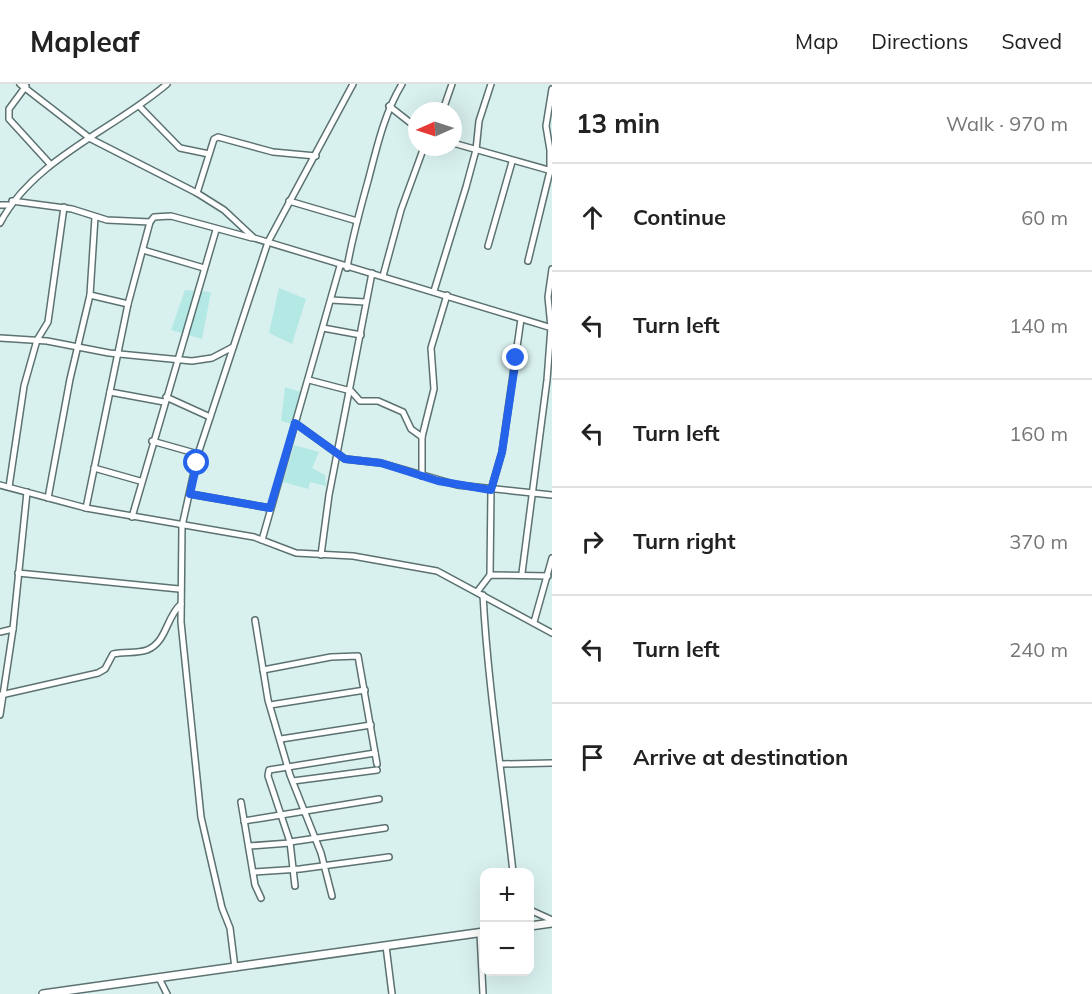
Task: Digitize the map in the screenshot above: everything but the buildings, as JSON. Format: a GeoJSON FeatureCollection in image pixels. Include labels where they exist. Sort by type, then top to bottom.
{"type":"FeatureCollection","features":[{"type":"Feature","properties":{"kind":"main road"},"geometry":{"type":"LineString","coordinates":[[534,925],[552,921]]}},
{"type":"Feature","properties":{"kind":"main road"},"geometry":{"type":"LineString","coordinates":[[44,994],[480,933]]}},
{"type":"Feature","properties":{"kind":"street"},"geometry":{"type":"LineString","coordinates":[[0,223],[10,203],[50,165],[140,107],[167,84]]}},
{"type":"Feature","properties":{"kind":"street"},"geometry":{"type":"LineString","coordinates":[[234,968],[230,928],[222,908],[201,817],[181,622],[182,526],[198,454],[268,242],[353,84]]}},
{"type":"Feature","properties":{"kind":"street"},"geometry":{"type":"LineString","coordinates":[[347,268],[357,221],[389,106],[402,84]]}},
{"type":"Feature","properties":{"kind":"street"},"geometry":{"type":"LineString","coordinates":[[446,102],[452,84]]}},
{"type":"Feature","properties":{"kind":"street"},"geometry":{"type":"LineString","coordinates":[[434,291],[476,150],[479,121],[491,84]]}},
{"type":"Feature","properties":{"kind":"street"},"geometry":{"type":"LineString","coordinates":[[50,165],[13,126],[9,109],[24,85],[91,139],[197,193],[229,213],[254,238]]}},
{"type":"Feature","properties":{"kind":"street"},"geometry":{"type":"LineString","coordinates":[[528,261],[551,171],[546,126],[552,89]]}},
{"type":"Feature","properties":{"kind":"street"},"geometry":{"type":"LineString","coordinates":[[389,106],[408,121]]}},
{"type":"Feature","properties":{"kind":"street"},"geometry":{"type":"LineString","coordinates":[[140,107],[180,148],[188,152],[209,154]]}},
{"type":"Feature","properties":{"kind":"street"},"geometry":{"type":"LineString","coordinates":[[0,109],[9,109]]}},
{"type":"Feature","properties":{"kind":"street"},"geometry":{"type":"LineString","coordinates":[[197,193],[214,139],[220,136],[273,152],[316,156]]}},
{"type":"Feature","properties":{"kind":"street"},"geometry":{"type":"LineString","coordinates":[[462,146],[512,162],[551,171]]}},
{"type":"Feature","properties":{"kind":"street"},"geometry":{"type":"LineString","coordinates":[[383,276],[401,210],[421,156]]}},
{"type":"Feature","properties":{"kind":"street"},"geometry":{"type":"LineString","coordinates":[[488,246],[512,162]]}},
{"type":"Feature","properties":{"kind":"street"},"geometry":{"type":"LineString","coordinates":[[289,201],[357,221]]}},
{"type":"Feature","properties":{"kind":"street"},"geometry":{"type":"LineString","coordinates":[[1,204],[64,207],[107,220],[150,222]]}},
{"type":"Feature","properties":{"kind":"street"},"geometry":{"type":"LineString","coordinates":[[9,487],[24,386],[37,340],[48,322],[64,207]]}},
{"type":"Feature","properties":{"kind":"street"},"geometry":{"type":"LineString","coordinates":[[87,508],[128,304],[150,222],[154,217],[171,216],[216,230],[254,238],[340,266],[383,276],[551,327]]}},
{"type":"Feature","properties":{"kind":"street"},"geometry":{"type":"LineString","coordinates":[[48,498],[77,348],[90,295],[95,217]]}},
{"type":"Feature","properties":{"kind":"street"},"geometry":{"type":"LineString","coordinates":[[132,517],[152,441],[216,230]]}},
{"type":"Feature","properties":{"kind":"street"},"geometry":{"type":"LineString","coordinates":[[143,250],[204,268]]}},
{"type":"Feature","properties":{"kind":"street"},"geometry":{"type":"LineString","coordinates":[[262,540],[340,266]]}},
{"type":"Feature","properties":{"kind":"street"},"geometry":{"type":"LineString","coordinates":[[522,573],[547,380],[551,327],[548,297],[552,269]]}},
{"type":"Feature","properties":{"kind":"street"},"geometry":{"type":"LineString","coordinates":[[321,555],[329,495],[339,454],[372,273]]}},
{"type":"Feature","properties":{"kind":"street"},"geometry":{"type":"LineString","coordinates":[[90,295],[128,304]]}},
{"type":"Feature","properties":{"kind":"street"},"geometry":{"type":"LineString","coordinates":[[422,476],[422,437],[434,389],[431,348],[447,295]]}},
{"type":"Feature","properties":{"kind":"street"},"geometry":{"type":"LineString","coordinates":[[331,300],[365,302]]}},
{"type":"Feature","properties":{"kind":"street"},"geometry":{"type":"LineString","coordinates":[[512,868],[480,593],[490,575],[491,490],[502,452],[521,319]]}},
{"type":"Feature","properties":{"kind":"street"},"geometry":{"type":"LineString","coordinates":[[322,328],[361,335]]}},
{"type":"Feature","properties":{"kind":"street"},"geometry":{"type":"LineString","coordinates":[[0,338],[37,340],[119,355],[203,361],[233,347]]}},
{"type":"Feature","properties":{"kind":"street"},"geometry":{"type":"LineString","coordinates":[[109,353],[115,368]]}},
{"type":"Feature","properties":{"kind":"street"},"geometry":{"type":"LineString","coordinates":[[309,380],[351,391],[360,401],[378,401],[403,412],[411,429],[422,437]]}},
{"type":"Feature","properties":{"kind":"street"},"geometry":{"type":"LineString","coordinates":[[110,392],[165,400],[210,417]]}},
{"type":"Feature","properties":{"kind":"street"},"geometry":{"type":"LineString","coordinates":[[295,423],[345,459],[381,463],[457,485],[552,495]]}},
{"type":"Feature","properties":{"kind":"street"},"geometry":{"type":"LineString","coordinates":[[152,441],[198,454]]}},
{"type":"Feature","properties":{"kind":"street"},"geometry":{"type":"LineString","coordinates":[[94,468],[141,481]]}},
{"type":"Feature","properties":{"kind":"street"},"geometry":{"type":"LineString","coordinates":[[0,485],[87,508],[262,540],[296,553],[375,559],[437,571],[552,633]]}},
{"type":"Feature","properties":{"kind":"street"},"geometry":{"type":"LineString","coordinates":[[0,715],[1,695],[13,629],[27,492]]}},
{"type":"Feature","properties":{"kind":"street"},"geometry":{"type":"LineString","coordinates":[[190,494],[270,508]]}},
{"type":"Feature","properties":{"kind":"street"},"geometry":{"type":"LineString","coordinates":[[534,622],[552,558]]}},
{"type":"Feature","properties":{"kind":"street"},"geometry":{"type":"LineString","coordinates":[[18,573],[180,589]]}},
{"type":"Feature","properties":{"kind":"street"},"geometry":{"type":"LineString","coordinates":[[490,575],[522,573],[548,576]]}},
{"type":"Feature","properties":{"kind":"street"},"geometry":{"type":"LineString","coordinates":[[1,695],[102,671],[113,654],[141,651],[153,646],[160,640],[181,604]]}},
{"type":"Feature","properties":{"kind":"street"},"geometry":{"type":"LineString","coordinates":[[255,620],[270,705],[293,781],[316,836],[332,896]]}},
{"type":"Feature","properties":{"kind":"street"},"geometry":{"type":"LineString","coordinates":[[168,624],[181,622]]}},
{"type":"Feature","properties":{"kind":"street"},"geometry":{"type":"LineString","coordinates":[[0,632],[13,629]]}},
{"type":"Feature","properties":{"kind":"street"},"geometry":{"type":"LineString","coordinates":[[263,670],[357,655],[377,767],[293,781]]}},
{"type":"Feature","properties":{"kind":"street"},"geometry":{"type":"LineString","coordinates":[[270,705],[365,690]]}},
{"type":"Feature","properties":{"kind":"street"},"geometry":{"type":"LineString","coordinates":[[281,739],[371,725]]}},
{"type":"Feature","properties":{"kind":"street"},"geometry":{"type":"LineString","coordinates":[[295,886],[290,842],[268,772],[270,769],[375,753]]}},
{"type":"Feature","properties":{"kind":"street"},"geometry":{"type":"LineString","coordinates":[[502,764],[552,763]]}},
{"type":"Feature","properties":{"kind":"street"},"geometry":{"type":"LineString","coordinates":[[244,821],[281,817],[306,810],[379,799]]}},
{"type":"Feature","properties":{"kind":"street"},"geometry":{"type":"LineString","coordinates":[[241,802],[255,885],[261,898]]}},
{"type":"Feature","properties":{"kind":"street"},"geometry":{"type":"LineString","coordinates":[[249,846],[385,828]]}},
{"type":"Feature","properties":{"kind":"street"},"geometry":{"type":"LineString","coordinates":[[253,872],[292,870],[389,857]]}},
{"type":"Feature","properties":{"kind":"street"},"geometry":{"type":"LineString","coordinates":[[534,912],[552,921]]}},
{"type":"Feature","properties":{"kind":"street"},"geometry":{"type":"LineString","coordinates":[[386,946],[392,994]]}},
{"type":"Feature","properties":{"kind":"street"},"geometry":{"type":"LineString","coordinates":[[483,976],[483,994]]}},
{"type":"Feature","properties":{"kind":"street"},"geometry":{"type":"LineString","coordinates":[[159,978],[167,994]]}},
{"type":"Feature","properties":{"kind":"shaded area"},"geometry":{"type":"Polygon","coordinates":[[[279,288],[306,299],[292,344],[269,333],[279,288]]]}},
{"type":"Feature","properties":{"kind":"shaded area"},"geometry":{"type":"Polygon","coordinates":[[[185,290],[211,292],[202,339],[171,330],[185,290]]]}},
{"type":"Feature","properties":{"kind":"shaded area"},"geometry":{"type":"Polygon","coordinates":[[[285,387],[304,393],[300,426],[281,421],[285,387]]]}},
{"type":"Feature","properties":{"kind":"shaded area"},"geometry":{"type":"Polygon","coordinates":[[[294,445],[319,452],[312,468],[325,475],[326,486],[310,482],[308,489],[283,482],[294,445]]]}},
{"type":"Feature","properties":{"kind":"route"},"geometry":{"type":"LineString","coordinates":[[197,463],[190,494],[270,508],[295,423],[345,459],[381,463],[406,469],[438,481],[491,490],[502,452],[516,358]]}}]}
